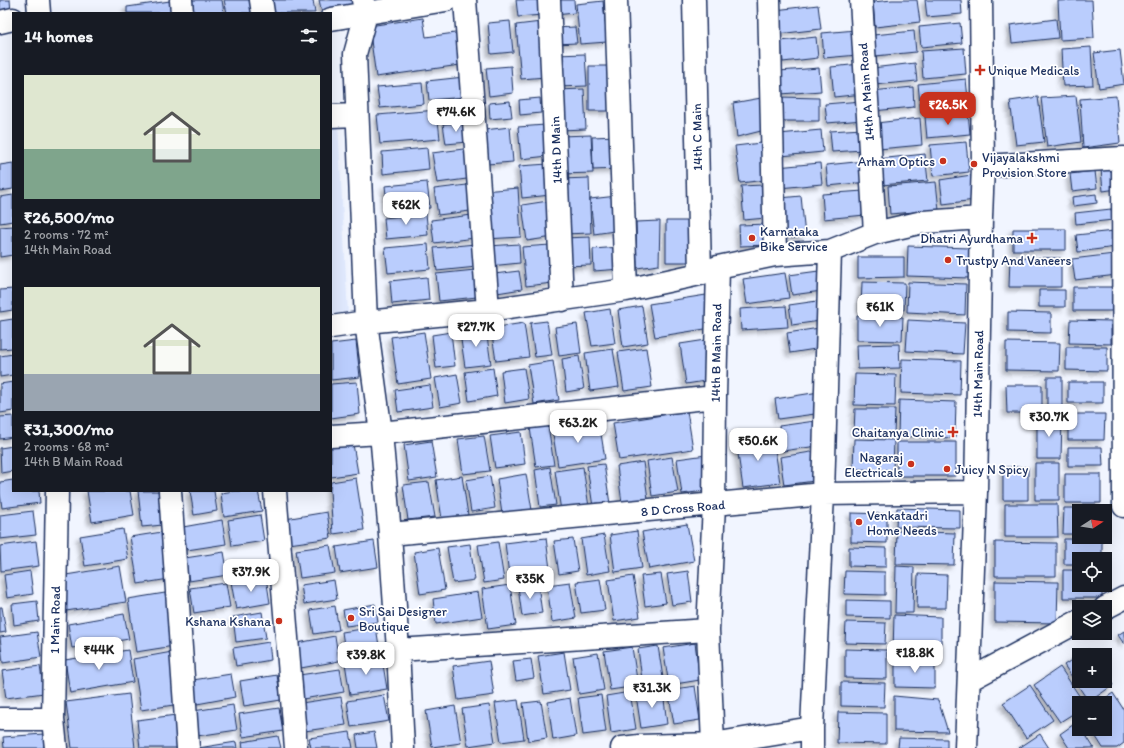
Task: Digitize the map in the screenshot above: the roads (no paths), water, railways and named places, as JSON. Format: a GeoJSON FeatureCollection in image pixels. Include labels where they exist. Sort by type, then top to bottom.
{"type":"FeatureCollection","features":[{"type":"Feature","properties":{"kind":"street"},"geometry":{"type":"LineString","coordinates":[[38,0],[39,12]]}},
{"type":"Feature","properties":{"kind":"street"},"geometry":{"type":"LineString","coordinates":[[181,0],[182,12]]}},
{"type":"Feature","properties":{"kind":"street"},"geometry":{"type":"LineString","coordinates":[[261,0],[263,12]]}},
{"type":"Feature","properties":{"kind":"street"},"geometry":{"type":"LineString","coordinates":[[332,19],[365,7],[446,0]]}},
{"type":"Feature","properties":{"kind":"street"},"geometry":{"type":"LineString","coordinates":[[465,0],[488,310]]}},
{"type":"Feature","properties":{"kind":"street","name":"14th D Main"},"geometry":{"type":"LineString","coordinates":[[549,0],[562,300]]}},
{"type":"Feature","properties":{"kind":"street"},"geometry":{"type":"LineString","coordinates":[[616,0],[626,290]]}},
{"type":"Feature","properties":{"kind":"street","name":"14th C Main"},"geometry":{"type":"LineString","coordinates":[[694,0],[709,270]]}},
{"type":"Feature","properties":{"kind":"street"},"geometry":{"type":"LineString","coordinates":[[769,0],[775,255]]}},
{"type":"Feature","properties":{"kind":"street","name":"14th A Main Road"},"geometry":{"type":"LineString","coordinates":[[861,0],[875,233]]}},
{"type":"Feature","properties":{"kind":"street","name":"14th Main Road"},"geometry":{"type":"LineString","coordinates":[[966,748],[976,492],[983,166],[981,0]]}},
{"type":"Feature","properties":{"kind":"street"},"geometry":{"type":"LineString","coordinates":[[365,7],[355,54],[366,322],[381,433],[390,534],[403,748]]}},
{"type":"Feature","properties":{"kind":"street"},"geometry":{"type":"LineString","coordinates":[[0,22],[12,19]]}},
{"type":"Feature","properties":{"kind":"street"},"geometry":{"type":"LineString","coordinates":[[332,116],[357,114]]}},
{"type":"Feature","properties":{"kind":"street"},"geometry":{"type":"LineString","coordinates":[[983,166],[1124,158],[1124,506]]}},
{"type":"Feature","properties":{"kind":"street"},"geometry":{"type":"LineString","coordinates":[[332,327],[488,310],[626,290],[775,255],[830,251],[875,233],[923,222],[981,218]]}},
{"type":"Feature","properties":{"kind":"street"},"geometry":{"type":"LineString","coordinates":[[622,748],[812,738],[823,494],[830,251]]}},
{"type":"Feature","properties":{"kind":"street","name":"14th B Main Road"},"geometry":{"type":"LineString","coordinates":[[709,270],[715,397],[714,505],[708,630],[714,744]]}},
{"type":"Feature","properties":{"kind":"street"},"geometry":{"type":"LineString","coordinates":[[332,436],[381,433],[715,397]]}},
{"type":"Feature","properties":{"kind":"street","name":"1 Main Road"},"geometry":{"type":"LineString","coordinates":[[56,748],[53,719],[57,492]]}},
{"type":"Feature","properties":{"kind":"street"},"geometry":{"type":"LineString","coordinates":[[170,492],[188,748]]}},
{"type":"Feature","properties":{"kind":"street"},"geometry":{"type":"LineString","coordinates":[[275,492],[296,748]]}},
{"type":"Feature","properties":{"kind":"street","name":"8 D Cross Road"},"geometry":{"type":"LineString","coordinates":[[390,534],[823,494],[976,492]]}},
{"type":"Feature","properties":{"kind":"street"},"geometry":{"type":"LineString","coordinates":[[1112,604],[1124,598]]}},
{"type":"Feature","properties":{"kind":"street"},"geometry":{"type":"LineString","coordinates":[[969,680],[1072,625]]}},
{"type":"Feature","properties":{"kind":"street"},"geometry":{"type":"LineString","coordinates":[[398,650],[708,630]]}},
{"type":"Feature","properties":{"kind":"street"},"geometry":{"type":"LineString","coordinates":[[0,719],[53,719]]}},
{"type":"Feature","properties":{"kind":"place","name":"Unique Medicals"},"geometry":{"type":"Point","coordinates":[980,70]}},
{"type":"Feature","properties":{"kind":"place","name":"Arham Optics"},"geometry":{"type":"Point","coordinates":[943,161]}},
{"type":"Feature","properties":{"kind":"place","name":"Vijayalakshmi Provision Store"},"geometry":{"type":"Point","coordinates":[974,164]}},
{"type":"Feature","properties":{"kind":"place","name":"Karnataka Bike Service"},"geometry":{"type":"Point","coordinates":[752,238]}},
{"type":"Feature","properties":{"kind":"place","name":"Dhatri Ayurdhama"},"geometry":{"type":"Point","coordinates":[1032,238]}},
{"type":"Feature","properties":{"kind":"place","name":"Trustpy And Vaneers"},"geometry":{"type":"Point","coordinates":[948,260]}},
{"type":"Feature","properties":{"kind":"place","name":"Chaitanya Clinic"},"geometry":{"type":"Point","coordinates":[953,432]}},
{"type":"Feature","properties":{"kind":"place","name":"Nagaraj Electricals"},"geometry":{"type":"Point","coordinates":[911,464]}},
{"type":"Feature","properties":{"kind":"place","name":"Juicy N Spicy"},"geometry":{"type":"Point","coordinates":[947,469]}},
{"type":"Feature","properties":{"kind":"place","name":"Venkatadri Home Needs"},"geometry":{"type":"Point","coordinates":[859,522]}},
{"type":"Feature","properties":{"kind":"place","name":"Sri Sai Designer Boutique"},"geometry":{"type":"Point","coordinates":[351,618]}},
{"type":"Feature","properties":{"kind":"place","name":"Kshana Kshana"},"geometry":{"type":"Point","coordinates":[279,621]}}]}
